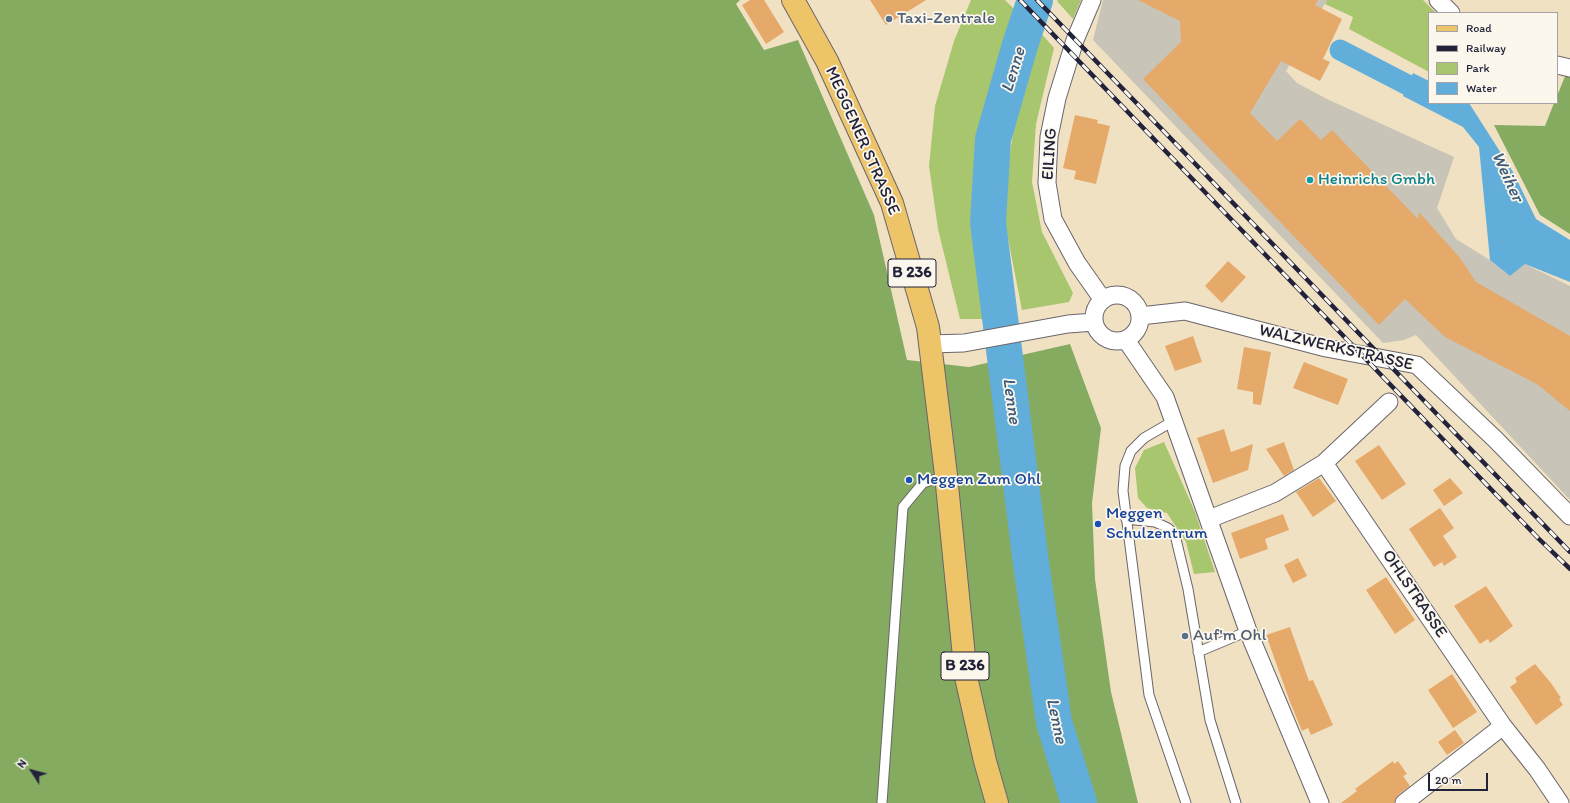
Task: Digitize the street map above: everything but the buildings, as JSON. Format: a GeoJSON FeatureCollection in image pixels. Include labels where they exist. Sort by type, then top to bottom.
{"type":"FeatureCollection","features":[{"type":"Feature","properties":{"kind":"main road","name":"MEGGENER STRASSE"},"geometry":{"type":"LineString","coordinates":[[793,0],[827,61],[892,203],[928,327],[946,476],[966,677],[985,761],[997,803]]}},
{"type":"Feature","properties":{"kind":"street","name":"EILING"},"geometry":{"type":"LineString","coordinates":[[1092,0],[1075,40],[1057,98],[1049,137],[1046,183],[1054,219],[1077,264],[1103,300]]}},
{"type":"Feature","properties":{"kind":"street"},"geometry":{"type":"LineString","coordinates":[[1438,0],[1450,12]]}},
{"type":"Feature","properties":{"kind":"street"},"geometry":{"type":"LineString","coordinates":[[1558,65],[1570,68]]}},
{"type":"Feature","properties":{"kind":"street"},"geometry":{"type":"LineString","coordinates":[[1123,296],[1135,303],[1140,316],[1135,333],[1126,340],[1119,342],[1106,339],[1096,329],[1094,322],[1096,310],[1103,300],[1109,297],[1123,296]]}},
{"type":"Feature","properties":{"kind":"street","name":"WALZWERKSTRASSE"},"geometry":{"type":"LineString","coordinates":[[1140,316],[1185,311],[1326,348],[1417,365],[1496,440],[1570,516]]}},
{"type":"Feature","properties":{"kind":"street"},"geometry":{"type":"LineString","coordinates":[[930,344],[964,343],[1068,324],[1094,322]]}},
{"type":"Feature","properties":{"kind":"street"},"geometry":{"type":"LineString","coordinates":[[1126,340],[1165,397],[1175,420],[1248,631],[1316,802]]}},
{"type":"Feature","properties":{"kind":"street"},"geometry":{"type":"LineString","coordinates":[[1209,519],[1275,493],[1324,463],[1389,402]]}},
{"type":"Feature","properties":{"kind":"street","name":"OHLSTRASSE"},"geometry":{"type":"LineString","coordinates":[[1324,463],[1503,726],[1537,769],[1560,803]]}},
{"type":"Feature","properties":{"kind":"street"},"geometry":{"type":"LineString","coordinates":[[1404,803],[1503,726]]}},
{"type":"Feature","properties":{"kind":"lane"},"geometry":{"type":"LineString","coordinates":[[1175,420],[1144,438],[1131,451],[1125,466],[1123,491],[1149,695],[1186,803]]}},
{"type":"Feature","properties":{"kind":"lane"},"geometry":{"type":"LineString","coordinates":[[882,803],[902,507],[923,483],[946,476]]}},
{"type":"Feature","properties":{"kind":"lane"},"geometry":{"type":"LineString","coordinates":[[1126,519],[1155,522],[1168,528],[1175,535],[1188,589],[1210,720],[1236,803]]}},
{"type":"Feature","properties":{"kind":"lane"},"geometry":{"type":"LineString","coordinates":[[1198,652],[1248,631]]}},
{"type":"Feature","properties":{"kind":"shaded area"},"geometry":{"type":"Polygon","coordinates":[[[1103,0],[1327,0],[1286,71],[1297,83],[1327,99],[1454,157],[1437,208],[1456,239],[1490,260],[1510,276],[1525,264],[1570,286],[1570,500],[1416,335],[1404,340],[1383,343],[1093,40],[1103,0]]]}},
{"type":"Feature","properties":{"kind":"green space"},"geometry":{"type":"Polygon","coordinates":[[[0,0],[740,0],[736,4],[764,50],[798,40],[874,215],[907,360],[969,367],[1070,344],[1101,428],[1092,503],[1095,579],[1111,692],[1138,803],[0,803],[0,0]]]}},
{"type":"Feature","properties":{"kind":"green space"},"geometry":{"type":"Polygon","coordinates":[[[971,0],[1005,0],[1019,14],[985,120],[976,189],[977,243],[991,319],[960,319],[938,229],[929,166],[935,106],[954,41],[971,0]]]}},
{"type":"Feature","properties":{"kind":"green space"},"geometry":{"type":"Polygon","coordinates":[[[1081,0],[1073,19],[1057,1],[1081,0]]]}},
{"type":"Feature","properties":{"kind":"green space"},"geometry":{"type":"Polygon","coordinates":[[[1327,0],[1423,0],[1435,12],[1428,12],[1428,71],[1349,29],[1353,17],[1325,4],[1327,0]]]}},
{"type":"Feature","properties":{"kind":"green space"},"geometry":{"type":"Polygon","coordinates":[[[1040,32],[1054,48],[1036,124],[1032,182],[1042,232],[1073,293],[1069,302],[1022,310],[1005,223],[1006,177],[1017,109],[1040,32]]]}},
{"type":"Feature","properties":{"kind":"green space"},"geometry":{"type":"Polygon","coordinates":[[[1566,74],[1570,75],[1570,234],[1540,215],[1494,125],[1545,126],[1554,104],[1558,104],[1558,94],[1566,74]]]}},
{"type":"Feature","properties":{"kind":"green space"},"geometry":{"type":"Polygon","coordinates":[[[1164,442],[1195,512],[1215,572],[1194,574],[1186,542],[1167,513],[1147,508],[1138,498],[1135,468],[1144,450],[1164,442]]]}},
{"type":"Feature","properties":{"kind":"water"},"geometry":{"type":"Polygon","coordinates":[[[1413,73],[1428,80],[1428,104],[1470,104],[1513,172],[1536,219],[1570,240],[1570,282],[1525,264],[1510,276],[1490,260],[1479,147],[1463,127],[1403,96],[1413,73]]]}},
{"type":"Feature","properties":{"kind":"waterway","name":"Lenne"},"geometry":{"type":"LineString","coordinates":[[1035,0],[1020,45],[993,139],[988,223],[1031,563],[1054,722],[1079,803]]}},
{"type":"Feature","properties":{"kind":"waterway","name":"Weiher"},"geometry":{"type":"LineString","coordinates":[[1340,50],[1428,95]]}},
{"type":"Feature","properties":{"kind":"railway"},"geometry":{"type":"LineString","coordinates":[[1020,0],[1538,538],[1570,569]]}},
{"type":"Feature","properties":{"kind":"railway"},"geometry":{"type":"LineString","coordinates":[[1037,0],[1570,552]]}},
{"type":"Feature","properties":{"kind":"place","name":"Taxi-Zentrale"},"geometry":{"type":"Point","coordinates":[889,19]}},
{"type":"Feature","properties":{"kind":"place","name":"Heinrichs Gmbh"},"geometry":{"type":"Point","coordinates":[1310,180]}},
{"type":"Feature","properties":{"kind":"place","name":"Meggen Zum Ohl"},"geometry":{"type":"Point","coordinates":[909,480]}},
{"type":"Feature","properties":{"kind":"place","name":"Meggen Schulzentrum"},"geometry":{"type":"Point","coordinates":[1098,524]}},
{"type":"Feature","properties":{"kind":"place","name":"Auf'm Ohl"},"geometry":{"type":"Point","coordinates":[1185,636]}}]}
